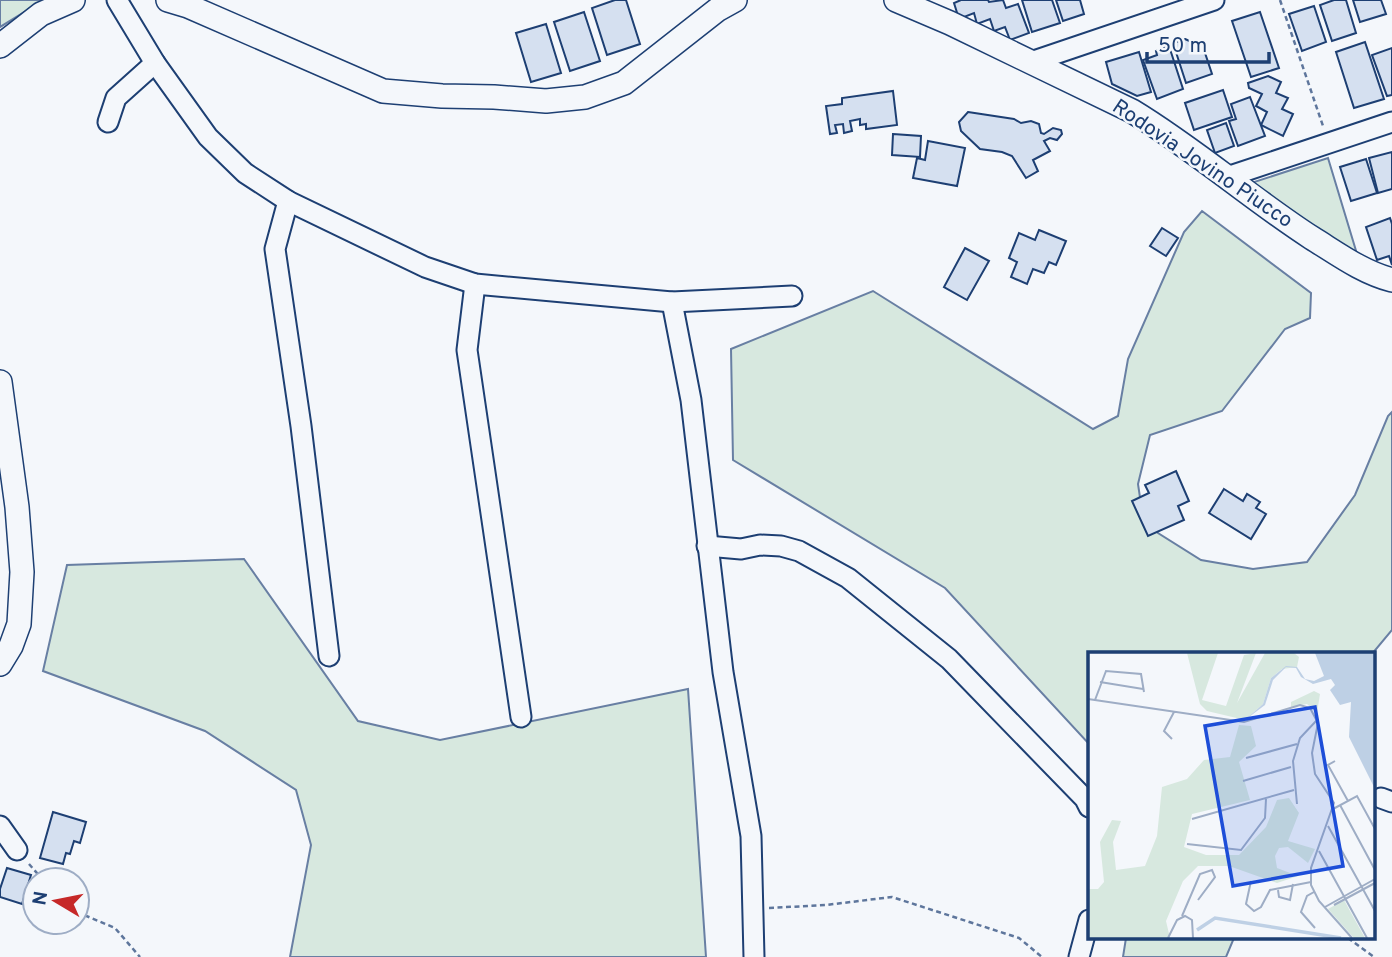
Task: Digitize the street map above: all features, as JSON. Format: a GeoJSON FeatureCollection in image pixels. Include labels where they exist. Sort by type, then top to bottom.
{"type":"FeatureCollection","features":[{"type":"Feature","properties":{"kind":"main road"},"geometry":{"type":"LineString","coordinates":[[0,46],[41,14],[73,0]]}},
{"type":"Feature","properties":{"kind":"main road"},"geometry":{"type":"LineString","coordinates":[[168,0],[188,5],[383,90],[417,95],[546,101],[585,97],[624,83],[717,10],[734,0]]}},
{"type":"Feature","properties":{"kind":"main road","name":"Rodovia Jovino Piucco"},"geometry":{"type":"LineString","coordinates":[[896,0],[1132,111],[1285,220],[1359,268],[1392,280]]}},
{"type":"Feature","properties":{"kind":"main road"},"geometry":{"type":"LineString","coordinates":[[0,382],[17,508],[22,582],[19,624],[0,664]]}},
{"type":"Feature","properties":{"kind":"street"},"geometry":{"type":"LineString","coordinates":[[117,0],[155,63],[208,137],[245,173],[288,201],[425,267],[475,284],[672,302],[792,296]]}},
{"type":"Feature","properties":{"kind":"street"},"geometry":{"type":"LineString","coordinates":[[1031,62],[1214,0]]}},
{"type":"Feature","properties":{"kind":"street"},"geometry":{"type":"LineString","coordinates":[[108,122],[116,98],[155,63]]}},
{"type":"Feature","properties":{"kind":"street"},"geometry":{"type":"LineString","coordinates":[[1227,177],[1392,122]]}},
{"type":"Feature","properties":{"kind":"street"},"geometry":{"type":"LineString","coordinates":[[288,201],[275,249],[301,426],[329,656]]}},
{"type":"Feature","properties":{"kind":"street"},"geometry":{"type":"LineString","coordinates":[[475,284],[467,350],[521,717]]}},
{"type":"Feature","properties":{"kind":"street"},"geometry":{"type":"LineString","coordinates":[[672,302],[691,400],[723,672],[751,836],[754,957]]}},
{"type":"Feature","properties":{"kind":"street"},"geometry":{"type":"LineString","coordinates":[[707,546],[741,549],[760,545],[781,546],[799,551],[848,578],[949,659],[1088,805]]}},
{"type":"Feature","properties":{"kind":"street"},"geometry":{"type":"LineString","coordinates":[[0,826],[17,850]]}},
{"type":"Feature","properties":{"kind":"street"},"geometry":{"type":"LineString","coordinates":[[1079,957],[1088,924]]}},
{"type":"Feature","properties":{"kind":"path"},"geometry":{"type":"LineString","coordinates":[[1280,0],[1329,143]]}},
{"type":"Feature","properties":{"kind":"path"},"geometry":{"type":"LineString","coordinates":[[17,850],[31,866]]}},
{"type":"Feature","properties":{"kind":"path"},"geometry":{"type":"LineString","coordinates":[[753,908],[826,905],[892,897],[1019,938],[1042,957]]}},
{"type":"Feature","properties":{"kind":"path"},"geometry":{"type":"LineString","coordinates":[[91,918],[115,928],[140,957]]}},
{"type":"Feature","properties":{"kind":"path"},"geometry":{"type":"LineString","coordinates":[[1351,940],[1374,957]]}},
{"type":"Feature","properties":{"kind":"shaded area"},"geometry":{"type":"Polygon","coordinates":[[[0,0],[44,0],[0,27],[0,0]]]}},
{"type":"Feature","properties":{"kind":"shaded area"},"geometry":{"type":"Polygon","coordinates":[[[1328,158],[1357,254],[1335,242],[1251,183],[1328,158]]]}},
{"type":"Feature","properties":{"kind":"shaded area"},"geometry":{"type":"Polygon","coordinates":[[[1202,211],[1311,293],[1310,318],[1285,329],[1222,411],[1150,435],[1138,484],[1142,511],[1158,533],[1201,560],[1253,569],[1307,562],[1355,495],[1392,412],[1392,630],[1374,652],[1088,652],[1088,743],[945,588],[733,460],[731,349],[873,291],[1093,429],[1118,416],[1128,359],[1184,232],[1202,211]]]}},
{"type":"Feature","properties":{"kind":"shaded area"},"geometry":{"type":"Polygon","coordinates":[[[244,559],[358,721],[440,740],[688,689],[706,957],[290,957],[311,845],[296,790],[205,731],[43,671],[67,565],[244,559]]]}},
{"type":"Feature","properties":{"kind":"shaded area"},"geometry":{"type":"Polygon","coordinates":[[[1126,940],[1233,940],[1226,957],[1123,957],[1126,940]]]}},
{"type":"Feature","properties":{"kind":"building"},"geometry":{"type":"Polygon","coordinates":[[[615,0],[626,0],[640,44],[607,55],[592,8],[615,0]]]}},
{"type":"Feature","properties":{"kind":"building"},"geometry":{"type":"Polygon","coordinates":[[[961,0],[1003,0],[1006,8],[1018,4],[1029,33],[1010,40],[1005,27],[994,31],[990,19],[977,24],[974,13],[959,19],[954,3],[961,0]]]}},
{"type":"Feature","properties":{"kind":"building"},"geometry":{"type":"Polygon","coordinates":[[[1022,0],[1052,0],[1060,23],[1032,32],[1022,0]]]}},
{"type":"Feature","properties":{"kind":"building"},"geometry":{"type":"Polygon","coordinates":[[[1056,0],[1080,0],[1084,14],[1063,21],[1056,0]]]}},
{"type":"Feature","properties":{"kind":"building"},"geometry":{"type":"Polygon","coordinates":[[[1334,0],[1346,0],[1356,33],[1332,41],[1320,5],[1334,0]]]}},
{"type":"Feature","properties":{"kind":"building"},"geometry":{"type":"Polygon","coordinates":[[[1353,0],[1381,0],[1386,14],[1360,22],[1353,0]]]}},
{"type":"Feature","properties":{"kind":"building"},"geometry":{"type":"Polygon","coordinates":[[[1314,6],[1326,42],[1302,51],[1289,14],[1314,6]]]}},
{"type":"Feature","properties":{"kind":"building"},"geometry":{"type":"Polygon","coordinates":[[[584,12],[600,61],[570,71],[554,22],[584,12]]]}},
{"type":"Feature","properties":{"kind":"building"},"geometry":{"type":"Polygon","coordinates":[[[1260,12],[1279,68],[1251,77],[1232,21],[1260,12]]]}},
{"type":"Feature","properties":{"kind":"building"},"geometry":{"type":"Polygon","coordinates":[[[546,24],[561,73],[531,82],[516,33],[546,24]]]}},
{"type":"Feature","properties":{"kind":"building"},"geometry":{"type":"Polygon","coordinates":[[[1185,39],[1203,47],[1212,74],[1186,83],[1173,43],[1185,39]]]}},
{"type":"Feature","properties":{"kind":"building"},"geometry":{"type":"Polygon","coordinates":[[[1365,42],[1384,99],[1354,108],[1336,52],[1365,42]]]}},
{"type":"Feature","properties":{"kind":"building"},"geometry":{"type":"Polygon","coordinates":[[[1169,46],[1183,89],[1157,99],[1143,60],[1157,55],[1156,51],[1169,46]]]}},
{"type":"Feature","properties":{"kind":"building"},"geometry":{"type":"Polygon","coordinates":[[[1392,48],[1392,95],[1387,96],[1372,55],[1392,48]]]}},
{"type":"Feature","properties":{"kind":"building"},"geometry":{"type":"Polygon","coordinates":[[[1139,52],[1151,92],[1137,96],[1112,84],[1106,62],[1139,52]]]}},
{"type":"Feature","properties":{"kind":"building"},"geometry":{"type":"Polygon","coordinates":[[[1268,76],[1281,82],[1276,93],[1288,98],[1282,109],[1293,114],[1283,136],[1261,125],[1267,112],[1256,106],[1262,94],[1249,88],[1248,83],[1268,76]]]}},
{"type":"Feature","properties":{"kind":"building"},"geometry":{"type":"Polygon","coordinates":[[[1223,90],[1232,117],[1194,130],[1185,103],[1223,90]]]}},
{"type":"Feature","properties":{"kind":"building"},"geometry":{"type":"Polygon","coordinates":[[[893,91],[897,125],[866,129],[866,124],[860,125],[860,119],[850,121],[852,131],[844,133],[843,124],[835,125],[837,133],[830,134],[826,106],[842,104],[842,98],[893,91]]]}},
{"type":"Feature","properties":{"kind":"building"},"geometry":{"type":"Polygon","coordinates":[[[1250,97],[1265,136],[1238,146],[1229,121],[1236,119],[1231,104],[1250,97]]]}},
{"type":"Feature","properties":{"kind":"building"},"geometry":{"type":"Polygon","coordinates":[[[968,112],[1014,119],[1021,123],[1031,121],[1039,124],[1041,133],[1053,128],[1061,130],[1062,134],[1057,140],[1050,138],[1044,141],[1050,151],[1033,160],[1038,171],[1026,178],[1012,156],[980,149],[961,131],[959,122],[968,112]]]}},
{"type":"Feature","properties":{"kind":"building"},"geometry":{"type":"Polygon","coordinates":[[[1226,123],[1234,146],[1215,153],[1207,130],[1226,123]]]}},
{"type":"Feature","properties":{"kind":"building"},"geometry":{"type":"Polygon","coordinates":[[[893,134],[921,136],[920,157],[892,155],[893,134]]]}},
{"type":"Feature","properties":{"kind":"building"},"geometry":{"type":"Polygon","coordinates":[[[928,141],[965,148],[957,186],[913,178],[917,158],[925,160],[928,141]]]}},
{"type":"Feature","properties":{"kind":"building"},"geometry":{"type":"Polygon","coordinates":[[[1392,152],[1392,189],[1378,193],[1369,158],[1392,152]]]}},
{"type":"Feature","properties":{"kind":"building"},"geometry":{"type":"Polygon","coordinates":[[[1366,159],[1377,193],[1351,201],[1340,167],[1366,159]]]}},
{"type":"Feature","properties":{"kind":"building"},"geometry":{"type":"Polygon","coordinates":[[[1390,218],[1392,265],[1389,256],[1377,260],[1366,227],[1390,218]]]}},
{"type":"Feature","properties":{"kind":"building"},"geometry":{"type":"Polygon","coordinates":[[[1162,228],[1178,238],[1166,256],[1150,246],[1162,228]]]}},
{"type":"Feature","properties":{"kind":"building"},"geometry":{"type":"Polygon","coordinates":[[[1039,230],[1066,241],[1056,265],[1049,262],[1044,273],[1033,269],[1027,284],[1011,277],[1017,262],[1009,258],[1019,233],[1035,240],[1039,230]]]}},
{"type":"Feature","properties":{"kind":"building"},"geometry":{"type":"Polygon","coordinates":[[[965,248],[989,261],[967,300],[944,287],[965,248]]]}},
{"type":"Feature","properties":{"kind":"building"},"geometry":{"type":"Polygon","coordinates":[[[1176,471],[1189,501],[1178,506],[1184,520],[1148,536],[1132,501],[1149,493],[1145,485],[1176,471]]]}},
{"type":"Feature","properties":{"kind":"building"},"geometry":{"type":"Polygon","coordinates":[[[1224,489],[1243,501],[1247,494],[1260,502],[1256,508],[1266,514],[1251,539],[1209,513],[1224,489]]]}},
{"type":"Feature","properties":{"kind":"building"},"geometry":{"type":"Polygon","coordinates":[[[53,812],[86,822],[80,843],[74,841],[63,864],[40,858],[53,812]]]}},
{"type":"Feature","properties":{"kind":"building"},"geometry":{"type":"Polygon","coordinates":[[[7,868],[21,872],[21,904],[0,897],[7,868]]]}}]}
